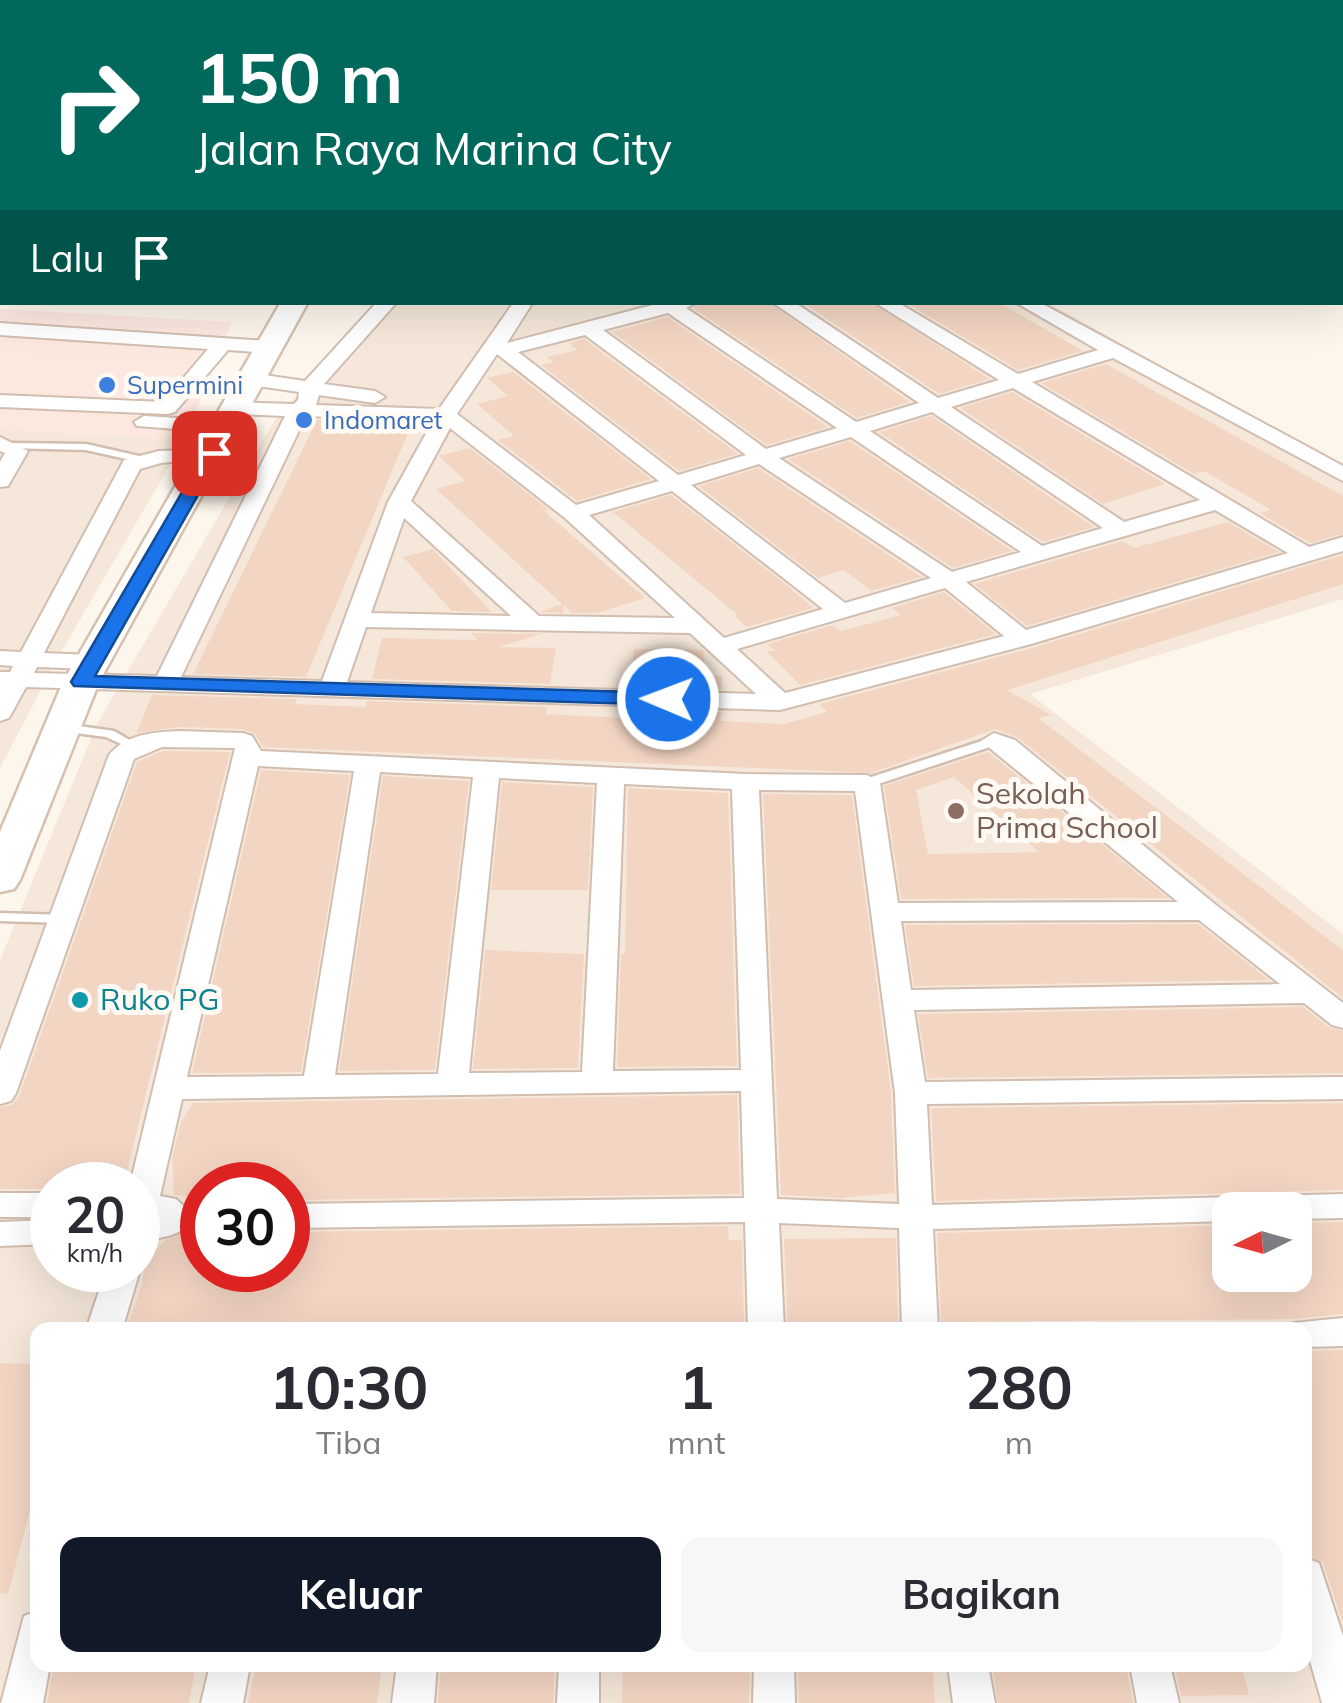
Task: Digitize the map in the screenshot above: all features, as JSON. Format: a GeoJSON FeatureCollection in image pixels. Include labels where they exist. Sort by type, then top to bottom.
{"type":"FeatureCollection","features":[{"type":"Feature","properties":{"kind":"main road"},"geometry":{"type":"LineString","coordinates":[[0,880],[86,672],[293,305]]}},
{"type":"Feature","properties":{"kind":"street"},"geometry":{"type":"LineString","coordinates":[[0,713],[15,673],[132,465],[232,417],[309,388],[385,305]]}},
{"type":"Feature","properties":{"kind":"street"},"geometry":{"type":"LineString","coordinates":[[331,691],[399,502],[449,411],[500,346],[522,305]]}},
{"type":"Feature","properties":{"kind":"street"},"geometry":{"type":"LineString","coordinates":[[500,346],[680,305],[1040,555]]}},
{"type":"Feature","properties":{"kind":"street"},"geometry":{"type":"LineString","coordinates":[[785,305],[1121,530]]}},
{"type":"Feature","properties":{"kind":"street"},"geometry":{"type":"LineString","coordinates":[[888,305],[1308,554]]}},
{"type":"Feature","properties":{"kind":"street"},"geometry":{"type":"LineString","coordinates":[[1029,305],[1343,476]]}},
{"type":"Feature","properties":{"kind":"street"},"geometry":{"type":"LineString","coordinates":[[588,328],[763,457],[949,580],[1022,639]]}},
{"type":"Feature","properties":{"kind":"street"},"geometry":{"type":"LineString","coordinates":[[0,329],[268,347]]}},
{"type":"Feature","properties":{"kind":"street"},"geometry":{"type":"LineString","coordinates":[[0,414],[168,408],[223,344]]}},
{"type":"Feature","properties":{"kind":"street"},"geometry":{"type":"LineString","coordinates":[[500,346],[843,613]]}},
{"type":"Feature","properties":{"kind":"street"},"geometry":{"type":"LineString","coordinates":[[573,513],[1112,352]]}},
{"type":"Feature","properties":{"kind":"street"},"geometry":{"type":"LineString","coordinates":[[309,388],[449,411],[573,513],[722,646],[791,698]]}},
{"type":"Feature","properties":{"kind":"street"},"geometry":{"type":"LineString","coordinates":[[165,685],[298,412],[308,401],[309,388]]}},
{"type":"Feature","properties":{"kind":"street"},"geometry":{"type":"LineString","coordinates":[[0,401],[38,410],[232,417],[298,412],[449,411]]}},
{"type":"Feature","properties":{"kind":"street"},"geometry":{"type":"LineString","coordinates":[[0,480],[16,451],[6,445]]}},
{"type":"Feature","properties":{"kind":"street"},"geometry":{"type":"LineString","coordinates":[[722,646],[1222,501]]}},
{"type":"Feature","properties":{"kind":"street"},"geometry":{"type":"LineString","coordinates":[[399,502],[536,626]]}},
{"type":"Feature","properties":{"kind":"street"},"geometry":{"type":"LineString","coordinates":[[0,658],[15,673],[86,672],[165,685],[791,698],[1022,639],[1343,544]]}},
{"type":"Feature","properties":{"kind":"street"},"geometry":{"type":"LineString","coordinates":[[357,620],[701,626]]}},
{"type":"Feature","properties":{"kind":"street"},"geometry":{"type":"LineString","coordinates":[[0,1094],[122,755],[132,745],[148,741],[243,740],[248,748],[247,758],[152,1162]]}},
{"type":"Feature","properties":{"kind":"street"},"geometry":{"type":"LineString","coordinates":[[994,741],[1006,744],[1206,911],[1343,1018]]}},
{"type":"Feature","properties":{"kind":"street"},"geometry":{"type":"LineString","coordinates":[[247,758],[745,782],[867,784],[911,1093],[920,1322]]}},
{"type":"Feature","properties":{"kind":"street"},"geometry":{"type":"LineString","coordinates":[[318,1086],[368,764]]}},
{"type":"Feature","properties":{"kind":"street"},"geometry":{"type":"LineString","coordinates":[[452,1084],[488,768]]}},
{"type":"Feature","properties":{"kind":"street"},"geometry":{"type":"LineString","coordinates":[[597,1082],[611,774]]}},
{"type":"Feature","properties":{"kind":"street"},"geometry":{"type":"LineString","coordinates":[[745,782],[766,1322]]}},
{"type":"Feature","properties":{"kind":"street"},"geometry":{"type":"LineString","coordinates":[[887,912],[1206,911]]}},
{"type":"Feature","properties":{"kind":"street"},"geometry":{"type":"LineString","coordinates":[[900,1000],[1312,993]]}},
{"type":"Feature","properties":{"kind":"street"},"geometry":{"type":"LineString","coordinates":[[171,1088],[756,1080]]}},
{"type":"Feature","properties":{"kind":"street"},"geometry":{"type":"LineString","coordinates":[[911,1093],[1343,1088]]}},
{"type":"Feature","properties":{"kind":"street"},"geometry":{"type":"LineString","coordinates":[[0,1205],[30,1205]]}},
{"type":"Feature","properties":{"kind":"street"},"geometry":{"type":"LineString","coordinates":[[310,1216],[763,1210],[918,1216],[1343,1206]]}},
{"type":"Feature","properties":{"kind":"street"},"geometry":{"type":"LineString","coordinates":[[0,1234],[30,1233]]}},
{"type":"Feature","properties":{"kind":"street"},"geometry":{"type":"LineString","coordinates":[[107,1322],[116,1292]]}},
{"type":"Feature","properties":{"kind":"street"},"geometry":{"type":"LineString","coordinates":[[1312,1333],[1343,1332]]}},
{"type":"Feature","properties":{"kind":"street"},"geometry":{"type":"LineString","coordinates":[[1312,1599],[1343,1703]]}},
{"type":"Feature","properties":{"kind":"street"},"geometry":{"type":"LineString","coordinates":[[22,1703],[30,1666]]}},
{"type":"Feature","properties":{"kind":"street"},"geometry":{"type":"LineString","coordinates":[[222,1703],[229,1672]]}},
{"type":"Feature","properties":{"kind":"street"},"geometry":{"type":"LineString","coordinates":[[414,1703],[416,1672]]}},
{"type":"Feature","properties":{"kind":"street"},"geometry":{"type":"LineString","coordinates":[[578,1703],[579,1672]]}},
{"type":"Feature","properties":{"kind":"street"},"geometry":{"type":"LineString","coordinates":[[774,1672],[774,1703]]}},
{"type":"Feature","properties":{"kind":"street"},"geometry":{"type":"LineString","coordinates":[[969,1672],[974,1703]]}},
{"type":"Feature","properties":{"kind":"street"},"geometry":{"type":"LineString","coordinates":[[1151,1672],[1158,1703]]}},
{"type":"Feature","properties":{"kind":"lane"},"geometry":{"type":"LineString","coordinates":[[6,445],[86,447],[144,460]]}},
{"type":"Feature","properties":{"kind":"lane"},"geometry":{"type":"LineString","coordinates":[[61,727],[108,734],[132,745]]}},
{"type":"Feature","properties":{"kind":"lane"},"geometry":{"type":"LineString","coordinates":[[867,784],[994,741]]}},
{"type":"Feature","properties":{"kind":"lane"},"geometry":{"type":"LineString","coordinates":[[0,917],[66,919]]}},
{"type":"Feature","properties":{"kind":"shaded area"},"geometry":{"type":"Polygon","coordinates":[[[373,305],[1053,305],[1343,467],[1343,599],[1030,694],[1343,934],[1343,1703],[0,1703],[0,960],[97,724],[273,423],[373,305]]]}},
{"type":"Feature","properties":{"kind":"shaded area"},"geometry":{"type":"Polygon","coordinates":[[[0,309],[232,322],[185,439],[0,430],[0,309]]]}},
{"type":"Feature","properties":{"kind":"shaded area"},"geometry":{"type":"Polygon","coordinates":[[[0,430],[185,439],[60,654],[0,768],[0,430]]]}},
{"type":"Feature","properties":{"kind":"building"},"geometry":{"type":"Polygon","coordinates":[[[772,305],[910,402],[857,418],[693,308],[772,305]]]}},
{"type":"Feature","properties":{"kind":"building"},"geometry":{"type":"Polygon","coordinates":[[[806,305],[875,305],[990,379],[939,394],[806,305]]]}},
{"type":"Feature","properties":{"kind":"building"},"geometry":{"type":"Polygon","coordinates":[[[910,305],[1003,305],[1083,351],[1018,370],[910,305]]]}},
{"type":"Feature","properties":{"kind":"building"},"geometry":{"type":"Polygon","coordinates":[[[667,317],[828,427],[767,445],[612,332],[667,317]]]}},
{"type":"Feature","properties":{"kind":"building"},"geometry":{"type":"Polygon","coordinates":[[[584,339],[738,454],[679,471],[541,365],[553,362],[547,357],[578,350],[569,343],[584,339]]]}},
{"type":"Feature","properties":{"kind":"building"},"geometry":{"type":"Polygon","coordinates":[[[1106,364],[1343,496],[1343,534],[1310,543],[1260,513],[1271,510],[1204,471],[1194,474],[1041,383],[1106,364]]]}},
{"type":"Feature","properties":{"kind":"building"},"geometry":{"type":"Polygon","coordinates":[[[513,372],[651,479],[577,501],[498,440],[514,436],[477,404],[508,396],[487,378],[513,372]]]}},
{"type":"Feature","properties":{"kind":"building"},"geometry":{"type":"Polygon","coordinates":[[[1012,392],[1165,484],[1103,504],[960,408],[1012,392]]]}},
{"type":"Feature","properties":{"kind":"building"},"geometry":{"type":"Polygon","coordinates":[[[931,416],[1094,527],[1043,542],[879,432],[931,416]]]}},
{"type":"Feature","properties":{"kind":"building"},"geometry":{"type":"Polygon","coordinates":[[[317,420],[410,428],[306,677],[193,674],[317,420]]]}},
{"type":"Feature","properties":{"kind":"building"},"geometry":{"type":"Polygon","coordinates":[[[850,441],[1012,551],[953,568],[788,459],[850,441]]]}},
{"type":"Feature","properties":{"kind":"building"},"geometry":{"type":"Polygon","coordinates":[[[470,448],[549,510],[544,511],[645,598],[597,613],[572,613],[564,605],[563,613],[540,612],[562,604],[436,489],[465,481],[439,456],[470,448]]]}},
{"type":"Feature","properties":{"kind":"building"},"geometry":{"type":"Polygon","coordinates":[[[758,468],[922,577],[871,591],[844,570],[818,578],[699,486],[758,468]]]}},
{"type":"Feature","properties":{"kind":"building"},"geometry":{"type":"Polygon","coordinates":[[[671,495],[813,608],[747,627],[734,616],[738,615],[613,512],[671,495]]]}},
{"type":"Feature","properties":{"kind":"building"},"geometry":{"type":"Polygon","coordinates":[[[1228,522],[1279,552],[1027,626],[974,584],[1122,541],[1134,548],[1228,522]]]}},
{"type":"Feature","properties":{"kind":"building"},"geometry":{"type":"Polygon","coordinates":[[[433,549],[492,612],[452,611],[403,557],[433,549]]]}},
{"type":"Feature","properties":{"kind":"building"},"geometry":{"type":"Polygon","coordinates":[[[1343,555],[1343,584],[1007,690],[1051,715],[1038,718],[1343,950],[1343,998],[1017,737],[995,729],[871,773],[263,747],[255,734],[243,729],[179,727],[136,733],[152,695],[297,699],[295,704],[365,707],[367,701],[547,707],[546,714],[627,718],[628,709],[721,712],[720,721],[784,724],[827,712],[819,704],[1032,648],[1343,555]]]}},
{"type":"Feature","properties":{"kind":"building"},"geometry":{"type":"Polygon","coordinates":[[[944,592],[996,634],[800,685],[766,651],[775,651],[767,644],[833,625],[841,631],[901,615],[892,608],[944,592]]]}},
{"type":"Feature","properties":{"kind":"building"},"geometry":{"type":"Polygon","coordinates":[[[471,633],[541,634],[499,647],[556,648],[550,684],[372,679],[382,638],[478,640],[471,633]]]}},
{"type":"Feature","properties":{"kind":"building"},"geometry":{"type":"Polygon","coordinates":[[[634,649],[703,650],[705,675],[722,676],[722,689],[630,687],[634,649]]]}},
{"type":"Feature","properties":{"kind":"building"},"geometry":{"type":"Polygon","coordinates":[[[163,751],[230,752],[129,1162],[30,1162],[30,1189],[0,1189],[0,1107],[12,1105],[20,1094],[137,762],[163,751]]]}},
{"type":"Feature","properties":{"kind":"building"},"geometry":{"type":"Polygon","coordinates":[[[988,752],[1168,898],[901,899],[884,786],[988,752]],[[954,777],[916,790],[928,854],[1039,852],[954,777]]]}},
{"type":"Feature","properties":{"kind":"building"},"geometry":{"type":"Polygon","coordinates":[[[261,770],[350,775],[301,1072],[192,1073],[261,770]]]}},
{"type":"Feature","properties":{"kind":"building"},"geometry":{"type":"Polygon","coordinates":[[[383,776],[469,781],[435,1070],[339,1071],[383,776]]]}},
{"type":"Feature","properties":{"kind":"building"},"geometry":{"type":"Polygon","coordinates":[[[502,782],[593,787],[588,890],[491,890],[502,782]]]}},
{"type":"Feature","properties":{"kind":"building"},"geometry":{"type":"Polygon","coordinates":[[[628,788],[728,793],[737,1066],[617,1067],[621,954],[625,954],[628,788]]]}},
{"type":"Feature","properties":{"kind":"building"},"geometry":{"type":"Polygon","coordinates":[[[763,794],[852,795],[891,1093],[895,1193],[841,1198],[781,1195],[763,794]]]}},
{"type":"Feature","properties":{"kind":"building"},"geometry":{"type":"Polygon","coordinates":[[[1198,924],[1269,980],[914,986],[905,925],[1198,924]]]}},
{"type":"Feature","properties":{"kind":"building"},"geometry":{"type":"Polygon","coordinates":[[[485,950],[584,954],[578,1068],[473,1069],[485,950]]]}},
{"type":"Feature","properties":{"kind":"building"},"geometry":{"type":"Polygon","coordinates":[[[1303,1007],[1330,1028],[1343,1031],[1343,1073],[928,1078],[918,1014],[1303,1007]]]}},
{"type":"Feature","properties":{"kind":"building"},"geometry":{"type":"Polygon","coordinates":[[[737,1095],[740,1194],[310,1200],[310,1162],[180,1162],[180,1195],[174,1195],[172,1158],[181,1122],[193,1103],[737,1095]]]}},
{"type":"Feature","properties":{"kind":"building"},"geometry":{"type":"Polygon","coordinates":[[[1343,1103],[1343,1190],[936,1201],[931,1108],[1343,1103]]]}},
{"type":"Feature","properties":{"kind":"building"},"geometry":{"type":"Polygon","coordinates":[[[1343,1222],[1343,1314],[1293,1319],[941,1322],[937,1233],[1212,1225],[1212,1292],[1312,1292],[1312,1223],[1343,1222]]]}},
{"type":"Feature","properties":{"kind":"building"},"geometry":{"type":"Polygon","coordinates":[[[728,1226],[729,1240],[742,1240],[744,1322],[129,1322],[139,1292],[160,1292],[160,1246],[180,1233],[180,1292],[310,1292],[310,1232],[728,1226]]]}},
{"type":"Feature","properties":{"kind":"building"},"geometry":{"type":"Polygon","coordinates":[[[896,1238],[898,1322],[788,1322],[784,1239],[896,1238]]]}},
{"type":"Feature","properties":{"kind":"building"},"geometry":{"type":"Polygon","coordinates":[[[1343,1350],[1343,1624],[1323,1562],[1312,1558],[1312,1351],[1343,1350]]]}},
{"type":"Feature","properties":{"kind":"building"},"geometry":{"type":"Polygon","coordinates":[[[0,1363],[30,1364],[30,1511],[8,1594],[0,1593],[0,1363]]]}},
{"type":"Feature","properties":{"kind":"building"},"geometry":{"type":"Polygon","coordinates":[[[53,1672],[195,1672],[189,1703],[47,1703],[53,1672]]]}},
{"type":"Feature","properties":{"kind":"building"},"geometry":{"type":"Polygon","coordinates":[[[255,1672],[381,1672],[377,1703],[248,1703],[255,1672]]]}},
{"type":"Feature","properties":{"kind":"building"},"geometry":{"type":"Polygon","coordinates":[[[440,1672],[555,1672],[553,1703],[438,1703],[440,1672]]]}},
{"type":"Feature","properties":{"kind":"building"},"geometry":{"type":"Polygon","coordinates":[[[623,1672],[750,1672],[749,1703],[622,1703],[623,1672]]]}},
{"type":"Feature","properties":{"kind":"building"},"geometry":{"type":"Polygon","coordinates":[[[798,1672],[933,1672],[935,1703],[799,1703],[798,1672]]]}},
{"type":"Feature","properties":{"kind":"building"},"geometry":{"type":"Polygon","coordinates":[[[993,1672],[1127,1672],[1133,1703],[998,1703],[993,1672]]]}},
{"type":"Feature","properties":{"kind":"building"},"geometry":{"type":"Polygon","coordinates":[[[1176,1672],[1243,1672],[1249,1695],[1181,1696],[1176,1672]]]}},
{"type":"Feature","properties":{"kind":"place","name":"Supermini"},"geometry":{"type":"Point","coordinates":[107,385]}},
{"type":"Feature","properties":{"kind":"place","name":"Indomaret"},"geometry":{"type":"Point","coordinates":[304,420]}},
{"type":"Feature","properties":{"kind":"place","name":"Sekolah Prima School"},"geometry":{"type":"Point","coordinates":[956,811]}},
{"type":"Feature","properties":{"kind":"place","name":"Ruko PG"},"geometry":{"type":"Point","coordinates":[80,1000]}},
{"type":"Feature","properties":{"kind":"route"},"geometry":{"type":"LineString","coordinates":[[214,453],[81,682],[668,699]]}}]}
